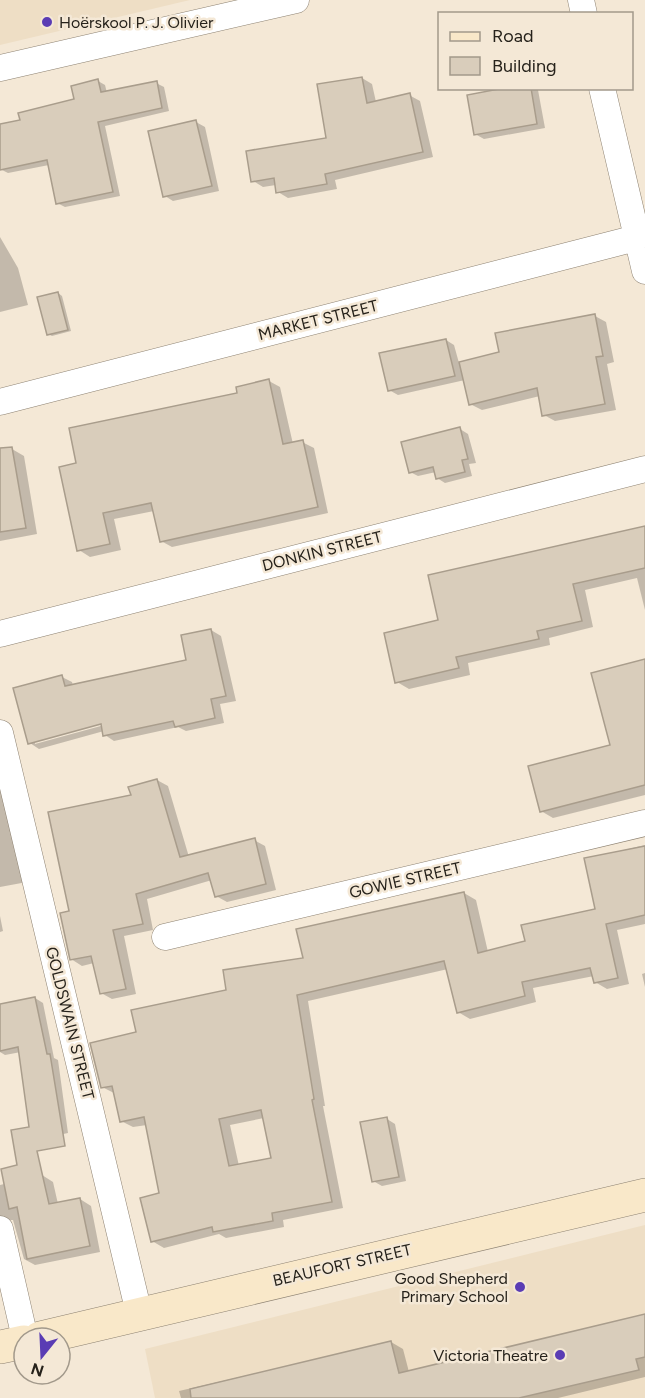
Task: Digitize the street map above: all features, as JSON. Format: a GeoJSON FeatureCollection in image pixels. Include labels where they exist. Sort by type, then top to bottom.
{"type":"FeatureCollection","features":[{"type":"Feature","properties":{"kind":"main road","name":"BEAUFORT STREET"},"geometry":{"type":"LineString","coordinates":[[72,1330],[139,1312],[645,1195]]}},
{"type":"Feature","properties":{"kind":"street"},"geometry":{"type":"LineString","coordinates":[[0,68],[296,0]]}},
{"type":"Feature","properties":{"kind":"street"},"geometry":{"type":"LineString","coordinates":[[602,90],[645,272]]}},
{"type":"Feature","properties":{"kind":"street","name":"MARKET STREET"},"geometry":{"type":"LineString","coordinates":[[0,402],[636,238]]}},
{"type":"Feature","properties":{"kind":"street","name":"DONKIN STREET"},"geometry":{"type":"LineString","coordinates":[[0,634],[645,469]]}},
{"type":"Feature","properties":{"kind":"street","name":"GOLDSWAIN STREET"},"geometry":{"type":"LineString","coordinates":[[0,733],[139,1312]]}},
{"type":"Feature","properties":{"kind":"street","name":"GOWIE STREET"},"geometry":{"type":"LineString","coordinates":[[165,937],[645,823]]}},
{"type":"Feature","properties":{"kind":"street"},"geometry":{"type":"LineString","coordinates":[[0,1229],[22,1326]]}},
{"type":"Feature","properties":{"kind":"shaded area","name":"Hoërskool P. J. Olivier"},"geometry":{"type":"Polygon","coordinates":[[[0,0],[190,0],[0,45],[0,0]]]}},
{"type":"Feature","properties":{"kind":"shaded area","name":"Good Shepherd Primary School"},"geometry":{"type":"Polygon","coordinates":[[[645,1225],[645,1398],[155,1398],[145,1349],[645,1225]]]}},
{"type":"Feature","properties":{"kind":"building"},"geometry":{"type":"Polygon","coordinates":[[[362,77],[367,103],[410,93],[423,152],[325,174],[327,184],[276,193],[274,178],[251,182],[246,151],[326,138],[317,84],[362,77]]]}},
{"type":"Feature","properties":{"kind":"building"},"geometry":{"type":"Polygon","coordinates":[[[98,79],[101,92],[157,81],[162,108],[98,122],[113,192],[56,204],[47,160],[0,170],[0,124],[20,120],[18,113],[74,99],[71,86],[98,79]]]}},
{"type":"Feature","properties":{"kind":"building"},"geometry":{"type":"Polygon","coordinates":[[[493,90],[531,90],[537,124],[474,135],[467,95],[493,90]]]}},
{"type":"Feature","properties":{"kind":"building"},"geometry":{"type":"Polygon","coordinates":[[[196,120],[212,186],[163,197],[148,131],[196,120]]]}},
{"type":"Feature","properties":{"kind":"building"},"geometry":{"type":"Polygon","coordinates":[[[58,292],[68,330],[47,335],[37,297],[58,292]]]}},
{"type":"Feature","properties":{"kind":"building"},"geometry":{"type":"Polygon","coordinates":[[[595,314],[603,356],[596,357],[605,404],[542,416],[537,388],[469,405],[459,362],[499,352],[495,333],[595,314]]]}},
{"type":"Feature","properties":{"kind":"building"},"geometry":{"type":"Polygon","coordinates":[[[446,339],[455,376],[388,391],[379,353],[446,339]]]}},
{"type":"Feature","properties":{"kind":"building"},"geometry":{"type":"Polygon","coordinates":[[[269,379],[283,444],[303,440],[318,507],[160,542],[151,503],[103,513],[110,544],[77,551],[59,467],[76,463],[69,428],[237,393],[236,387],[269,379]]]}},
{"type":"Feature","properties":{"kind":"building"},"geometry":{"type":"Polygon","coordinates":[[[460,427],[468,459],[462,460],[465,472],[436,479],[433,467],[409,473],[401,442],[460,427]]]}},
{"type":"Feature","properties":{"kind":"building"},"geometry":{"type":"Polygon","coordinates":[[[12,447],[26,528],[0,532],[0,448],[12,447]]]}},
{"type":"Feature","properties":{"kind":"building"},"geometry":{"type":"Polygon","coordinates":[[[645,526],[645,568],[573,584],[582,621],[537,631],[539,639],[456,657],[459,668],[395,683],[384,633],[438,620],[428,575],[645,526]]]}},
{"type":"Feature","properties":{"kind":"building"},"geometry":{"type":"Polygon","coordinates":[[[211,629],[226,696],[211,699],[215,718],[175,727],[173,721],[103,736],[101,724],[28,744],[13,688],[62,675],[65,686],[186,660],[181,635],[211,629]]]}},
{"type":"Feature","properties":{"kind":"building"},"geometry":{"type":"Polygon","coordinates":[[[645,659],[645,785],[540,812],[528,766],[610,745],[591,673],[645,659]]]}},
{"type":"Feature","properties":{"kind":"building"},"geometry":{"type":"Polygon","coordinates":[[[157,779],[180,857],[255,838],[266,884],[215,897],[208,873],[136,894],[143,924],[113,930],[126,989],[100,994],[91,956],[70,960],[60,913],[69,911],[48,812],[131,795],[128,787],[157,779]]]}},
{"type":"Feature","properties":{"kind":"building"},"geometry":{"type":"Polygon","coordinates":[[[645,846],[645,915],[606,924],[618,978],[594,983],[590,968],[522,982],[525,996],[457,1013],[444,961],[297,995],[314,1099],[312,1100],[332,1202],[272,1213],[273,1221],[213,1232],[212,1227],[151,1242],[140,1198],[159,1193],[144,1117],[120,1122],[112,1086],[101,1088],[90,1043],[136,1032],[131,1010],[226,990],[223,970],[303,958],[296,929],[464,892],[478,953],[525,941],[521,925],[595,909],[584,858],[645,846]],[[261,1110],[219,1119],[229,1166],[271,1158],[261,1110]]]}},
{"type":"Feature","properties":{"kind":"building"},"geometry":{"type":"Polygon","coordinates":[[[35,997],[47,1054],[50,1054],[65,1146],[37,1151],[49,1204],[80,1198],[90,1246],[27,1259],[17,1207],[9,1209],[1,1169],[17,1165],[11,1130],[29,1127],[18,1047],[0,1051],[0,1004],[35,997]]]}},
{"type":"Feature","properties":{"kind":"building"},"geometry":{"type":"Polygon","coordinates":[[[387,1117],[399,1177],[372,1182],[360,1122],[387,1117]]]}},
{"type":"Feature","properties":{"kind":"building","name":"Victoria Theatre"},"geometry":{"type":"Polygon","coordinates":[[[645,1314],[645,1357],[636,1359],[639,1370],[519,1398],[191,1398],[190,1389],[391,1341],[399,1373],[645,1314]]]}},
{"type":"Feature","properties":{"kind":"place","name":"Hoërskool P. J. Olivier"},"geometry":{"type":"Point","coordinates":[47,22]}},
{"type":"Feature","properties":{"kind":"place","name":"Good Shepherd Primary School"},"geometry":{"type":"Point","coordinates":[520,1287]}},
{"type":"Feature","properties":{"kind":"place","name":"Victoria Theatre"},"geometry":{"type":"Point","coordinates":[560,1355]}}]}
